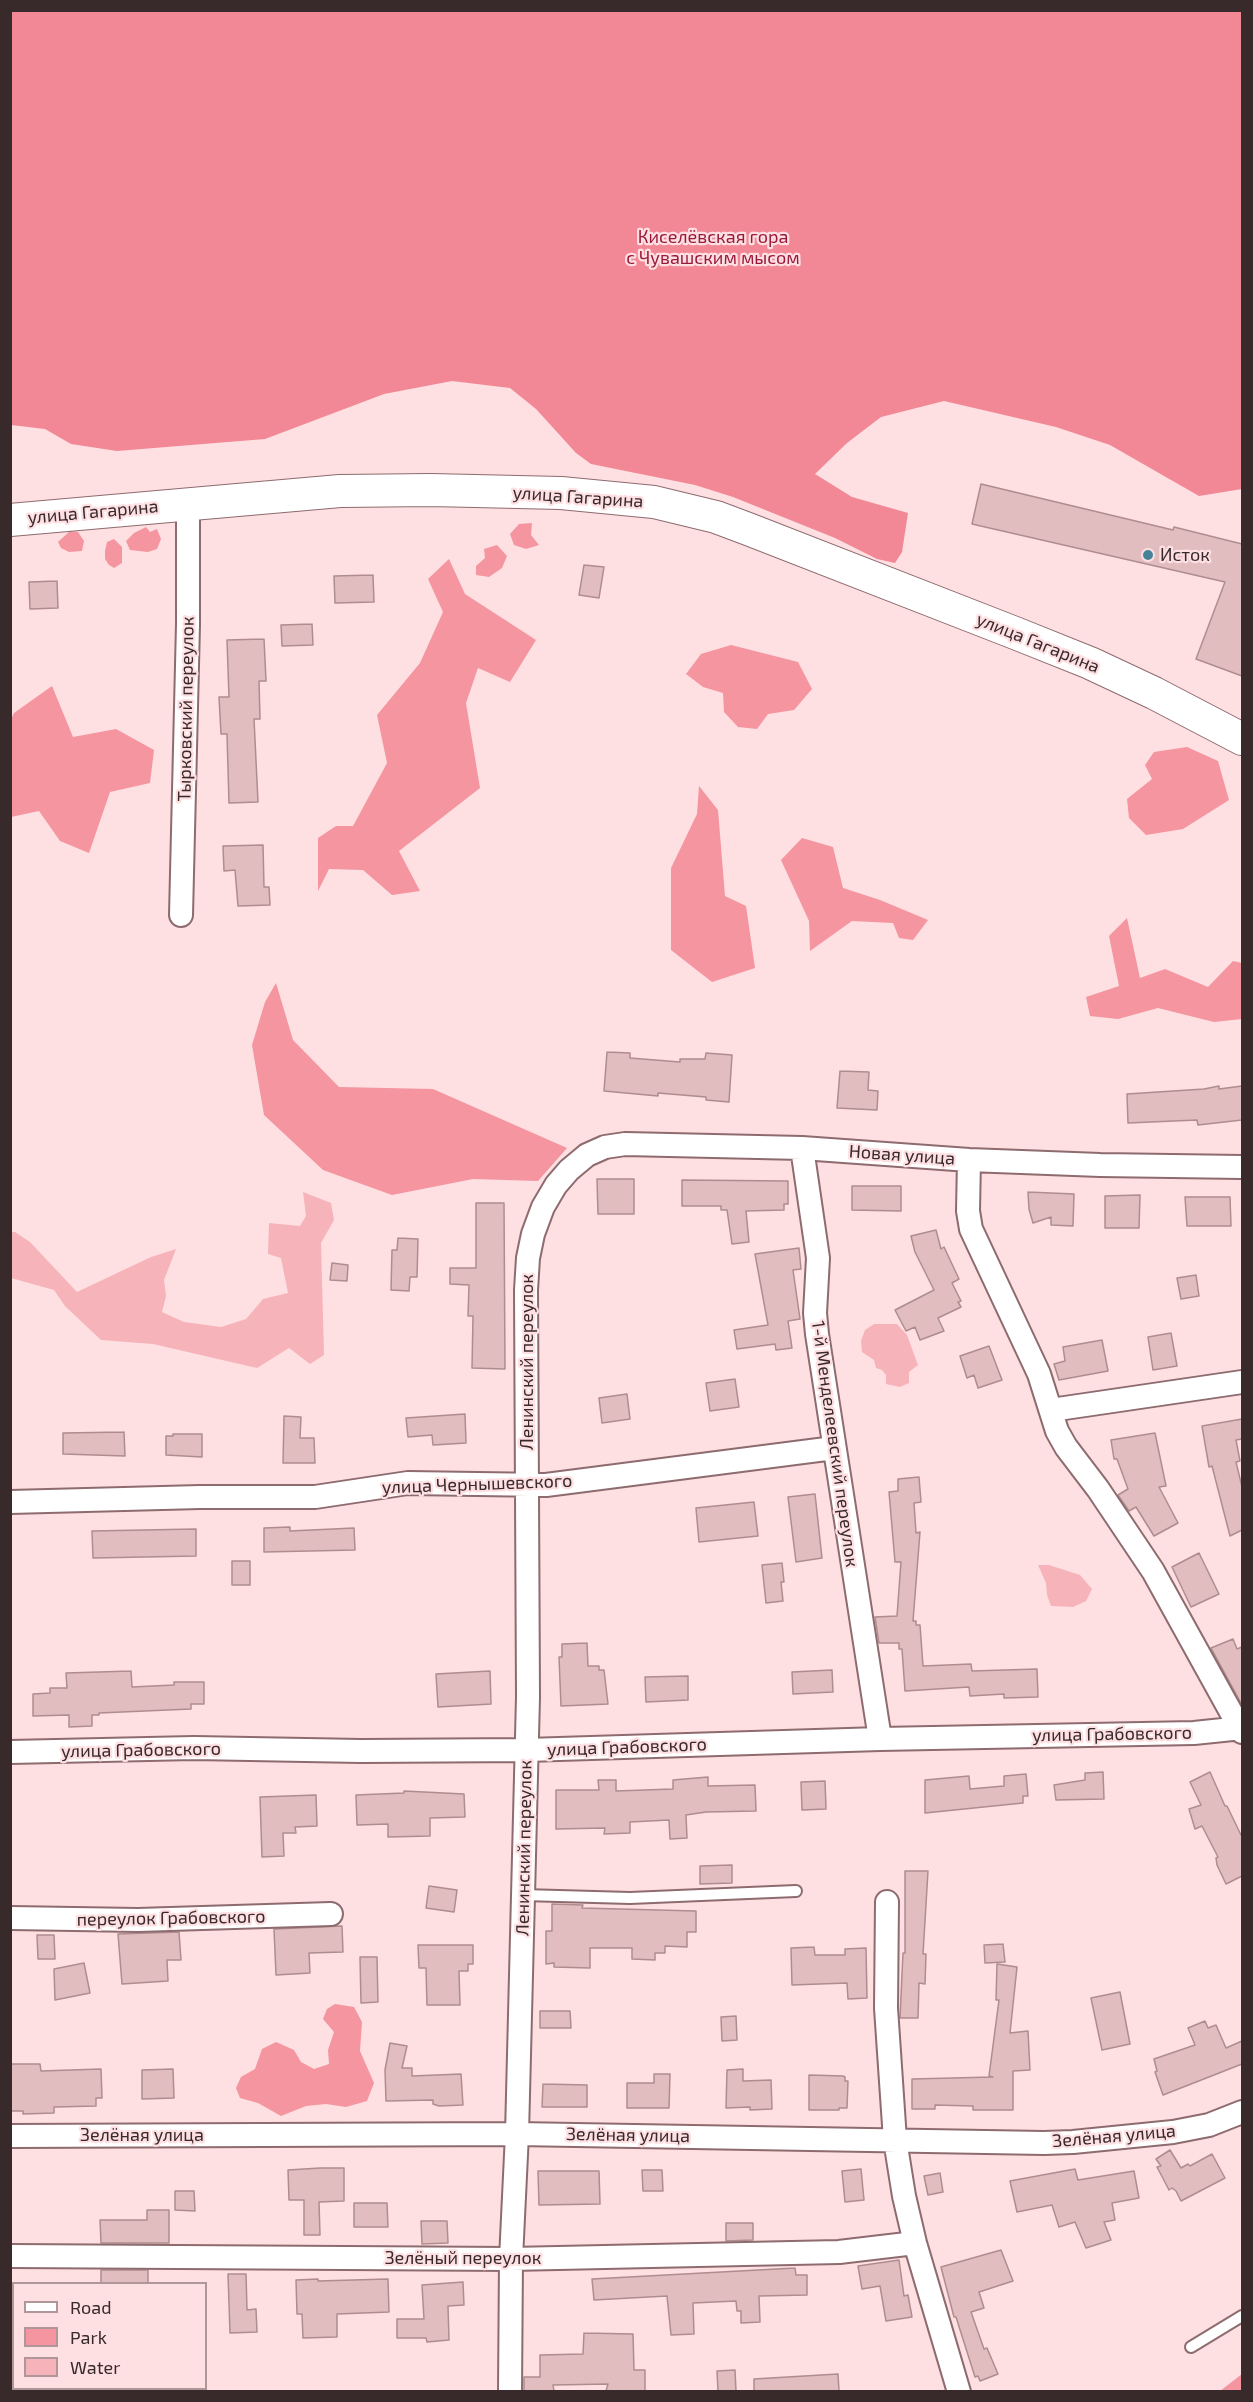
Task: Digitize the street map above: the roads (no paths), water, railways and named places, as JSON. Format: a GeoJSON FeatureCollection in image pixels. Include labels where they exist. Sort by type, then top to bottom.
{"type":"FeatureCollection","features":[{"type":"Feature","properties":{"kind":"main road","name":"улица Гагарина"},"geometry":{"type":"LineString","coordinates":[[10,520],[330,492],[431,490],[615,497],[676,507],[748,529],[1090,663],[1242,739]]}},
{"type":"Feature","properties":{"kind":"street","name":"Тырковский переулок"},"geometry":{"type":"LineString","coordinates":[[181,915],[188,624],[188,503]]}},
{"type":"Feature","properties":{"kind":"street","name":"Новая улица"},"geometry":{"type":"LineString","coordinates":[[568,1170],[587,1155],[605,1147],[625,1144],[802,1148],[969,1160],[1100,1165],[1242,1167]]}},
{"type":"Feature","properties":{"kind":"street","name":"1-й Менделеевский переулок"},"geometry":{"type":"LineString","coordinates":[[802,1148],[818,1258],[815,1313],[817,1334],[880,1739]]}},
{"type":"Feature","properties":{"kind":"street"},"geometry":{"type":"LineString","coordinates":[[969,1160],[968,1211],[971,1229],[1039,1374],[1057,1431],[1153,1571],[1242,1730]]}},
{"type":"Feature","properties":{"kind":"street","name":"Ленинский переулок"},"geometry":{"type":"LineString","coordinates":[[510,2391],[511,2259],[517,2134],[526,1750],[528,1485],[525,1334],[528,1258],[533,1234],[543,1208],[568,1170]]}},
{"type":"Feature","properties":{"kind":"street"},"geometry":{"type":"LineString","coordinates":[[1052,1410],[1242,1382]]}},
{"type":"Feature","properties":{"kind":"street","name":"улица Чернышевского"},"geometry":{"type":"LineString","coordinates":[[10,1502],[200,1497],[315,1497],[408,1483],[528,1485],[572,1483],[834,1448]]}},
{"type":"Feature","properties":{"kind":"street","name":"улица Грабовского"},"geometry":{"type":"LineString","coordinates":[[10,1752],[194,1748],[361,1751],[526,1750],[1242,1730]]}},
{"type":"Feature","properties":{"kind":"street"},"geometry":{"type":"LineString","coordinates":[[887,1902],[886,2008],[895,2139],[904,2196],[915,2243],[959,2391]]}},
{"type":"Feature","properties":{"kind":"street","name":"переулок Грабовского"},"geometry":{"type":"LineString","coordinates":[[10,1918],[138,1920],[332,1914]]}},
{"type":"Feature","properties":{"kind":"street","name":"Зелёная улица"},"geometry":{"type":"LineString","coordinates":[[10,2136],[517,2134],[1073,2142],[1182,2130],[1209,2124],[1242,2112]]}},
{"type":"Feature","properties":{"kind":"street","name":"Зелёный переулок"},"geometry":{"type":"LineString","coordinates":[[10,2256],[511,2259],[839,2252],[915,2243]]}},
{"type":"Feature","properties":{"kind":"lane"},"geometry":{"type":"LineString","coordinates":[[523,1895],[630,1898],[796,1891]]}},
{"type":"Feature","properties":{"kind":"lane"},"geometry":{"type":"LineString","coordinates":[[1191,2347],[1242,2316]]}},
{"type":"Feature","properties":{"kind":"water"},"geometry":{"type":"Polygon","coordinates":[[[303,1192],[331,1203],[334,1220],[321,1243],[324,1355],[310,1364],[289,1348],[257,1368],[153,1344],[101,1340],[65,1306],[54,1290],[11,1278],[11,1232],[15,1232],[30,1242],[77,1292],[151,1257],[176,1249],[164,1280],[166,1296],[162,1312],[184,1322],[221,1327],[246,1319],[263,1299],[288,1293],[281,1258],[268,1254],[269,1223],[300,1226],[306,1216],[303,1192]]]}},
{"type":"Feature","properties":{"kind":"water"},"geometry":{"type":"Polygon","coordinates":[[[874,1324],[897,1324],[907,1335],[918,1365],[909,1372],[909,1383],[900,1387],[886,1384],[886,1375],[882,1370],[876,1368],[874,1360],[862,1352],[861,1341],[865,1330],[874,1324]]]}},
{"type":"Feature","properties":{"kind":"water"},"geometry":{"type":"Polygon","coordinates":[[[1038,1565],[1049,1565],[1080,1575],[1092,1589],[1086,1601],[1073,1607],[1051,1606],[1046,1583],[1038,1565]]]}},
{"type":"Feature","properties":{"kind":"place","name":"Исток"},"geometry":{"type":"Point","coordinates":[1148,555]}},
{"type":"Feature","properties":{"kind":"park label","name":"Киселёвская гора с Чувашским мысом"},"geometry":{"type":"Point","coordinates":[713,247]}}]}
